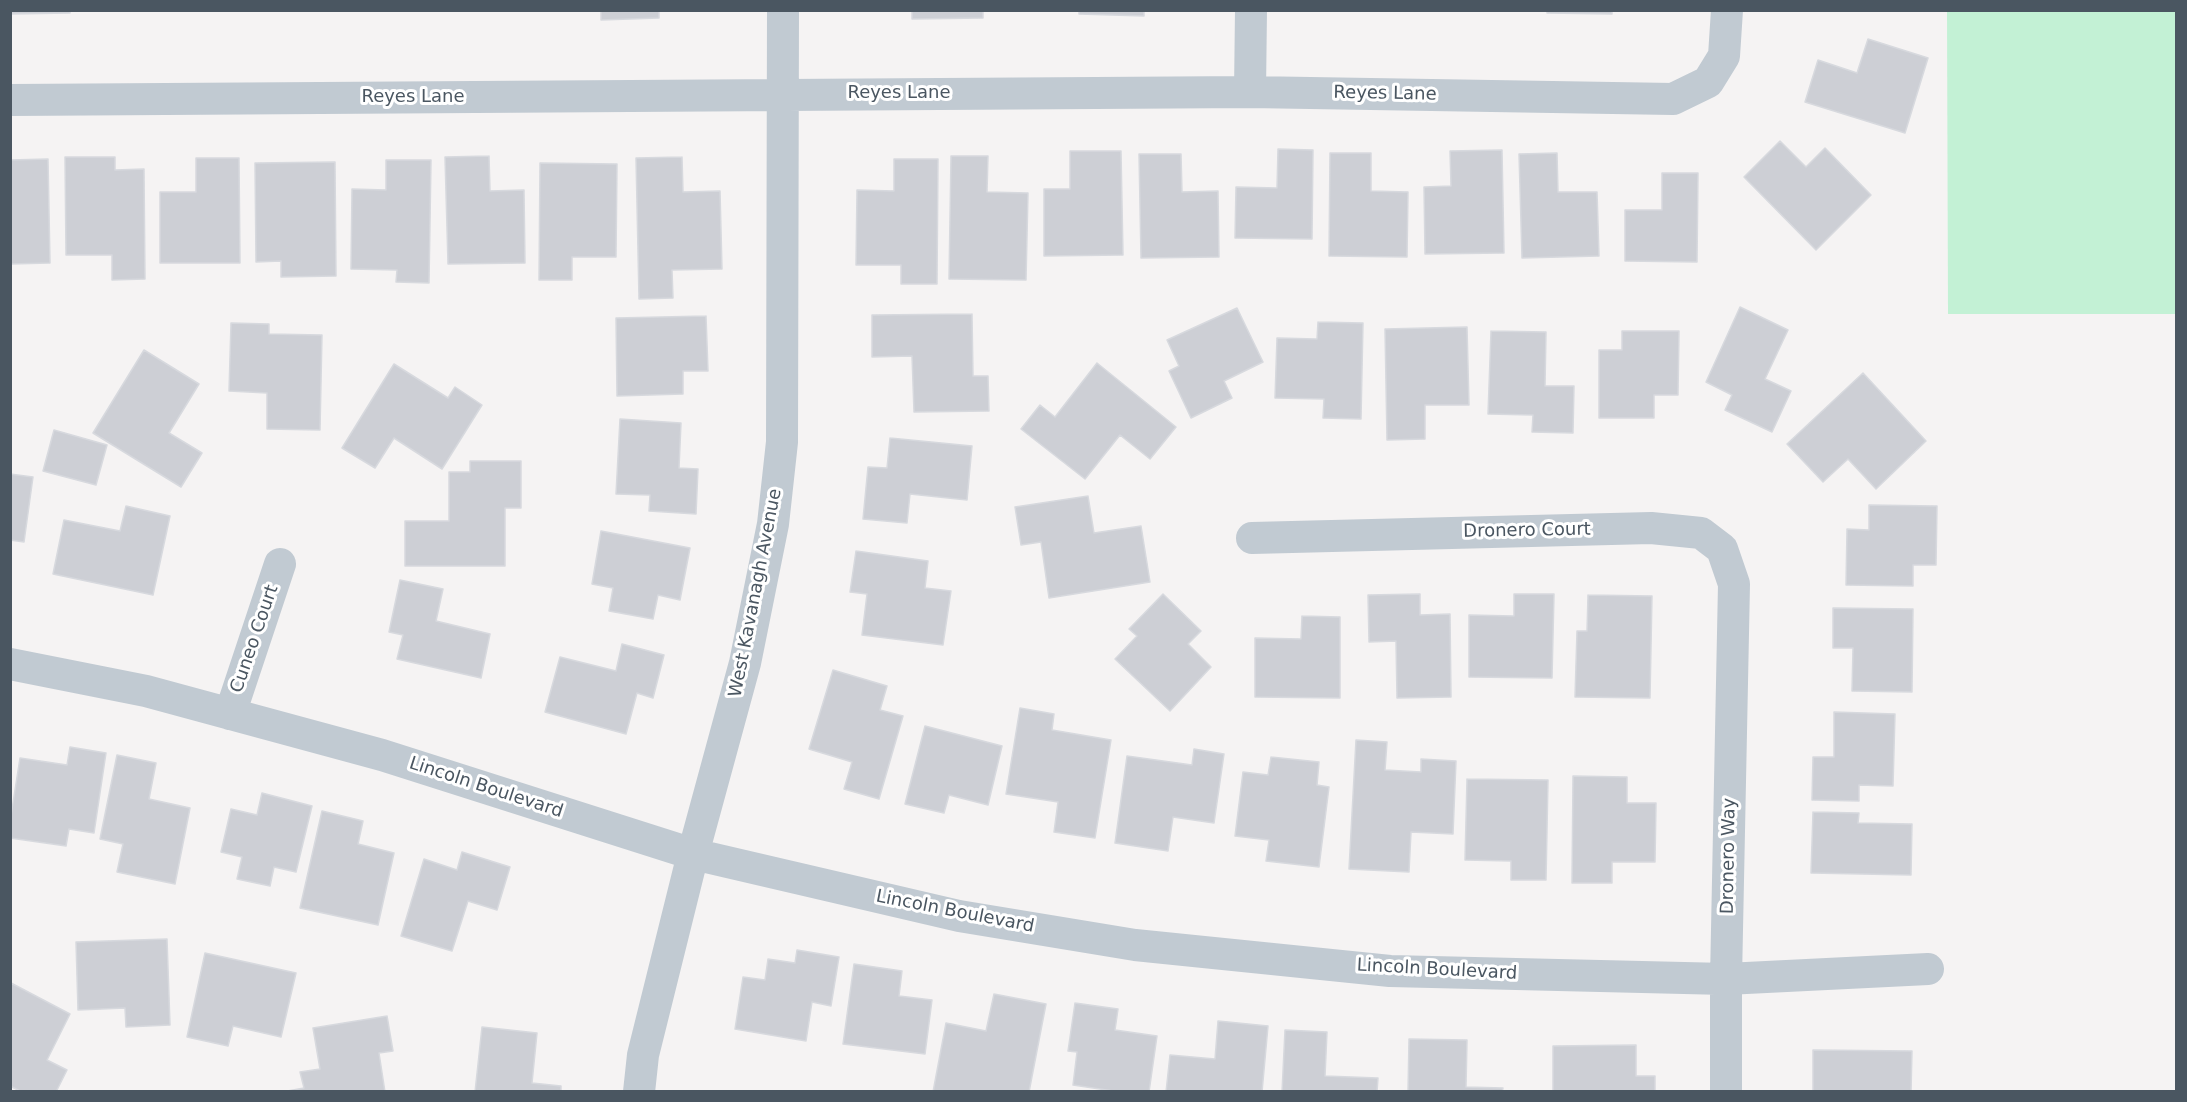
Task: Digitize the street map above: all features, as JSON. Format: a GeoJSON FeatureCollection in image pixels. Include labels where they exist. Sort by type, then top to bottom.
{"type":"FeatureCollection","features":[{"type":"Feature","properties":{"kind":"street","name":"West Kavanagh Avenue"},"geometry":{"type":"LineString","coordinates":[[639,1092],[643,1055],[693,854],[745,663],[773,525],[782,442],[783,10]]}},
{"type":"Feature","properties":{"kind":"street"},"geometry":{"type":"LineString","coordinates":[[1250,92],[1251,10]]}},
{"type":"Feature","properties":{"kind":"street","name":"Reyes Lane"},"geometry":{"type":"LineString","coordinates":[[10,100],[1250,92],[1673,99],[1708,82],[1724,56],[1727,10]]}},
{"type":"Feature","properties":{"kind":"street","name":"Dronero Court"},"geometry":{"type":"LineString","coordinates":[[1252,538],[1651,528],[1701,533],[1722,549],[1734,584],[1734,621]]}},
{"type":"Feature","properties":{"kind":"street","name":"Cuneo Court"},"geometry":{"type":"LineString","coordinates":[[230,714],[280,564]]}},
{"type":"Feature","properties":{"kind":"street","name":"Dronero Way"},"geometry":{"type":"LineString","coordinates":[[1726,1092],[1726,979],[1734,621]]}},
{"type":"Feature","properties":{"kind":"street","name":"Lincoln Boulevard"},"geometry":{"type":"LineString","coordinates":[[10,664],[146,691],[382,755],[693,854],[959,916],[1135,945],[1390,971],[1726,979],[1928,969]]}},
{"type":"Feature","properties":{"kind":"green space"},"geometry":{"type":"Polygon","coordinates":[[[1947,11],[2176,11],[2176,314],[1948,314],[1947,11]]]}},
{"type":"Feature","properties":{"kind":"building"},"geometry":{"type":"Polygon","coordinates":[[[10,10],[70,10],[70,13],[10,14],[10,10]]]}},
{"type":"Feature","properties":{"kind":"building"},"geometry":{"type":"Polygon","coordinates":[[[601,10],[659,10],[659,18],[601,20],[601,10]]]}},
{"type":"Feature","properties":{"kind":"building"},"geometry":{"type":"Polygon","coordinates":[[[912,10],[983,10],[983,18],[912,19],[912,10]]]}},
{"type":"Feature","properties":{"kind":"building"},"geometry":{"type":"Polygon","coordinates":[[[1079,10],[1144,10],[1144,16],[1079,14],[1079,10]]]}},
{"type":"Feature","properties":{"kind":"building"},"geometry":{"type":"Polygon","coordinates":[[[1547,10],[1612,10],[1612,14],[1547,13],[1547,10]]]}},
{"type":"Feature","properties":{"kind":"building"},"geometry":{"type":"Polygon","coordinates":[[[1868,39],[1928,58],[1905,133],[1805,102],[1818,60],[1857,73],[1868,39]]]}},
{"type":"Feature","properties":{"kind":"building"},"geometry":{"type":"Polygon","coordinates":[[[1780,141],[1806,167],[1825,148],[1871,195],[1816,250],[1744,177],[1780,141]]]}},
{"type":"Feature","properties":{"kind":"building"},"geometry":{"type":"Polygon","coordinates":[[[1278,149],[1313,150],[1312,239],[1235,238],[1236,187],[1277,188],[1278,149]]]}},
{"type":"Feature","properties":{"kind":"building"},"geometry":{"type":"Polygon","coordinates":[[[1502,150],[1504,253],[1425,254],[1424,187],[1451,186],[1450,151],[1502,150]]]}},
{"type":"Feature","properties":{"kind":"building"},"geometry":{"type":"Polygon","coordinates":[[[1070,151],[1121,151],[1123,255],[1044,256],[1044,189],[1070,189],[1070,151]]]}},
{"type":"Feature","properties":{"kind":"building"},"geometry":{"type":"Polygon","coordinates":[[[1330,153],[1371,153],[1371,191],[1408,192],[1407,257],[1329,256],[1330,153]]]}},
{"type":"Feature","properties":{"kind":"building"},"geometry":{"type":"Polygon","coordinates":[[[1557,153],[1558,192],[1597,192],[1599,256],[1522,258],[1519,154],[1557,153]]]}},
{"type":"Feature","properties":{"kind":"building"},"geometry":{"type":"Polygon","coordinates":[[[1139,154],[1181,154],[1182,192],[1218,191],[1219,257],[1141,258],[1139,154]]]}},
{"type":"Feature","properties":{"kind":"building"},"geometry":{"type":"Polygon","coordinates":[[[489,156],[490,191],[524,190],[525,263],[448,264],[445,157],[489,156]]]}},
{"type":"Feature","properties":{"kind":"building"},"geometry":{"type":"Polygon","coordinates":[[[951,156],[988,156],[987,192],[1028,193],[1026,280],[949,279],[951,156]]]}},
{"type":"Feature","properties":{"kind":"building"},"geometry":{"type":"Polygon","coordinates":[[[65,157],[115,157],[115,170],[144,169],[145,279],[112,280],[112,255],[66,255],[65,157]]]}},
{"type":"Feature","properties":{"kind":"building"},"geometry":{"type":"Polygon","coordinates":[[[682,157],[683,192],[720,191],[722,269],[672,270],[673,298],[639,299],[636,158],[682,157]]]}},
{"type":"Feature","properties":{"kind":"building"},"geometry":{"type":"Polygon","coordinates":[[[196,158],[239,158],[240,263],[160,263],[160,192],[196,192],[196,158]]]}},
{"type":"Feature","properties":{"kind":"building"},"geometry":{"type":"Polygon","coordinates":[[[48,159],[50,263],[10,264],[10,160],[48,159]]]}},
{"type":"Feature","properties":{"kind":"building"},"geometry":{"type":"Polygon","coordinates":[[[894,159],[938,159],[937,284],[901,284],[901,265],[856,265],[857,190],[894,191],[894,159]]]}},
{"type":"Feature","properties":{"kind":"building"},"geometry":{"type":"Polygon","coordinates":[[[386,160],[431,160],[429,283],[396,282],[397,270],[351,269],[352,189],[386,190],[386,160]]]}},
{"type":"Feature","properties":{"kind":"building"},"geometry":{"type":"Polygon","coordinates":[[[335,162],[336,276],[281,277],[281,261],[256,262],[255,163],[335,162]]]}},
{"type":"Feature","properties":{"kind":"building"},"geometry":{"type":"Polygon","coordinates":[[[540,163],[617,164],[616,257],[572,257],[572,280],[539,280],[540,163]]]}},
{"type":"Feature","properties":{"kind":"building"},"geometry":{"type":"Polygon","coordinates":[[[1662,173],[1698,173],[1697,262],[1625,261],[1625,210],[1662,210],[1662,173]]]}},
{"type":"Feature","properties":{"kind":"building"},"geometry":{"type":"Polygon","coordinates":[[[1740,307],[1788,330],[1765,379],[1791,391],[1772,432],[1725,410],[1732,395],[1706,382],[1740,307]]]}},
{"type":"Feature","properties":{"kind":"building"},"geometry":{"type":"Polygon","coordinates":[[[1237,308],[1263,362],[1224,381],[1232,398],[1191,418],[1169,371],[1179,366],[1167,340],[1237,308]]]}},
{"type":"Feature","properties":{"kind":"building"},"geometry":{"type":"Polygon","coordinates":[[[972,314],[973,376],[988,376],[989,411],[914,412],[912,356],[872,357],[872,315],[972,314]]]}},
{"type":"Feature","properties":{"kind":"building"},"geometry":{"type":"Polygon","coordinates":[[[706,316],[708,371],[683,371],[683,394],[617,396],[616,318],[706,316]]]}},
{"type":"Feature","properties":{"kind":"building"},"geometry":{"type":"Polygon","coordinates":[[[1318,322],[1363,323],[1361,419],[1323,418],[1324,399],[1275,398],[1277,338],[1317,339],[1318,322]]]}},
{"type":"Feature","properties":{"kind":"building"},"geometry":{"type":"Polygon","coordinates":[[[231,323],[269,324],[269,334],[322,335],[320,430],[267,429],[267,393],[229,391],[231,323]]]}},
{"type":"Feature","properties":{"kind":"building"},"geometry":{"type":"Polygon","coordinates":[[[1467,327],[1469,405],[1425,405],[1425,439],[1387,440],[1385,329],[1467,327]]]}},
{"type":"Feature","properties":{"kind":"building"},"geometry":{"type":"Polygon","coordinates":[[[1491,331],[1546,332],[1545,386],[1574,386],[1573,433],[1532,432],[1533,415],[1488,414],[1491,331]]]}},
{"type":"Feature","properties":{"kind":"building"},"geometry":{"type":"Polygon","coordinates":[[[1622,331],[1679,331],[1678,395],[1654,395],[1654,418],[1599,418],[1599,350],[1622,350],[1622,331]]]}},
{"type":"Feature","properties":{"kind":"building"},"geometry":{"type":"Polygon","coordinates":[[[144,350],[199,384],[169,433],[202,453],[181,487],[93,433],[144,350]]]}},
{"type":"Feature","properties":{"kind":"building"},"geometry":{"type":"Polygon","coordinates":[[[1097,363],[1176,427],[1150,459],[1120,435],[1085,479],[1021,429],[1040,405],[1055,417],[1097,363]]]}},
{"type":"Feature","properties":{"kind":"building"},"geometry":{"type":"Polygon","coordinates":[[[394,364],[448,398],[455,387],[482,405],[442,469],[394,438],[375,468],[342,448],[394,364]]]}},
{"type":"Feature","properties":{"kind":"building"},"geometry":{"type":"Polygon","coordinates":[[[1863,373],[1926,441],[1876,489],[1848,459],[1823,482],[1787,444],[1863,373]]]}},
{"type":"Feature","properties":{"kind":"building"},"geometry":{"type":"Polygon","coordinates":[[[620,419],[681,423],[679,468],[698,469],[696,514],[649,511],[650,495],[616,494],[620,419]]]}},
{"type":"Feature","properties":{"kind":"building"},"geometry":{"type":"Polygon","coordinates":[[[54,430],[107,445],[96,485],[43,471],[54,430]]]}},
{"type":"Feature","properties":{"kind":"building"},"geometry":{"type":"Polygon","coordinates":[[[890,438],[972,446],[967,500],[910,494],[907,523],[863,519],[868,467],[887,468],[890,438]]]}},
{"type":"Feature","properties":{"kind":"building"},"geometry":{"type":"Polygon","coordinates":[[[470,461],[521,461],[521,508],[505,508],[505,566],[405,566],[405,521],[449,521],[449,472],[470,472],[470,461]]]}},
{"type":"Feature","properties":{"kind":"building"},"geometry":{"type":"Polygon","coordinates":[[[10,474],[33,477],[24,542],[10,540],[10,474]]]}},
{"type":"Feature","properties":{"kind":"building"},"geometry":{"type":"Polygon","coordinates":[[[1088,496],[1094,533],[1141,526],[1150,582],[1049,598],[1041,542],[1021,545],[1015,507],[1088,496]]]}},
{"type":"Feature","properties":{"kind":"building"},"geometry":{"type":"Polygon","coordinates":[[[1869,505],[1937,506],[1936,565],[1913,565],[1913,586],[1846,585],[1847,529],[1869,530],[1869,505]]]}},
{"type":"Feature","properties":{"kind":"building"},"geometry":{"type":"Polygon","coordinates":[[[126,506],[170,516],[153,595],[53,574],[64,520],[120,531],[126,506]]]}},
{"type":"Feature","properties":{"kind":"building"},"geometry":{"type":"Polygon","coordinates":[[[601,531],[690,548],[680,600],[658,595],[653,619],[609,611],[613,588],[592,584],[601,531]]]}},
{"type":"Feature","properties":{"kind":"building"},"geometry":{"type":"Polygon","coordinates":[[[856,551],[928,561],[925,588],[951,591],[943,645],[862,635],[867,594],[850,592],[856,551]]]}},
{"type":"Feature","properties":{"kind":"building"},"geometry":{"type":"Polygon","coordinates":[[[400,580],[443,589],[436,621],[490,634],[481,678],[397,659],[403,635],[389,632],[400,580]]]}},
{"type":"Feature","properties":{"kind":"building"},"geometry":{"type":"Polygon","coordinates":[[[1163,594],[1201,631],[1188,644],[1211,667],[1170,711],[1115,659],[1137,636],[1129,629],[1163,594]]]}},
{"type":"Feature","properties":{"kind":"building"},"geometry":{"type":"Polygon","coordinates":[[[1420,594],[1420,615],[1450,614],[1451,697],[1397,698],[1396,641],[1369,642],[1368,595],[1420,594]]]}},
{"type":"Feature","properties":{"kind":"building"},"geometry":{"type":"Polygon","coordinates":[[[1514,594],[1554,594],[1552,678],[1469,677],[1469,615],[1514,616],[1514,594]]]}},
{"type":"Feature","properties":{"kind":"building"},"geometry":{"type":"Polygon","coordinates":[[[1588,595],[1652,596],[1650,698],[1575,697],[1577,631],[1587,631],[1588,595]]]}},
{"type":"Feature","properties":{"kind":"building"},"geometry":{"type":"Polygon","coordinates":[[[1833,608],[1913,609],[1912,692],[1852,691],[1853,648],[1833,648],[1833,608]]]}},
{"type":"Feature","properties":{"kind":"building"},"geometry":{"type":"Polygon","coordinates":[[[1302,616],[1340,617],[1340,698],[1255,697],[1255,638],[1301,639],[1302,616]]]}},
{"type":"Feature","properties":{"kind":"building"},"geometry":{"type":"Polygon","coordinates":[[[622,644],[664,655],[653,698],[637,693],[626,734],[545,712],[560,657],[616,671],[622,644]]]}},
{"type":"Feature","properties":{"kind":"building"},"geometry":{"type":"Polygon","coordinates":[[[833,670],[887,686],[880,710],[903,716],[879,799],[844,789],[852,762],[809,749],[833,670]]]}},
{"type":"Feature","properties":{"kind":"building"},"geometry":{"type":"Polygon","coordinates":[[[1020,708],[1054,714],[1052,730],[1111,740],[1095,838],[1054,832],[1058,802],[1006,794],[1020,708]]]}},
{"type":"Feature","properties":{"kind":"building"},"geometry":{"type":"Polygon","coordinates":[[[1834,712],[1895,714],[1893,786],[1859,785],[1859,801],[1812,800],[1813,757],[1834,757],[1834,712]]]}},
{"type":"Feature","properties":{"kind":"building"},"geometry":{"type":"Polygon","coordinates":[[[925,726],[1002,746],[988,805],[949,795],[944,813],[905,804],[925,726]]]}},
{"type":"Feature","properties":{"kind":"building"},"geometry":{"type":"Polygon","coordinates":[[[1356,740],[1387,742],[1385,770],[1421,772],[1421,759],[1456,761],[1453,834],[1411,832],[1409,872],[1349,869],[1356,740]]]}},
{"type":"Feature","properties":{"kind":"building"},"geometry":{"type":"Polygon","coordinates":[[[70,747],[106,753],[94,833],[69,829],[66,846],[10,838],[10,822],[20,758],[67,765],[70,747]]]}},
{"type":"Feature","properties":{"kind":"building"},"geometry":{"type":"Polygon","coordinates":[[[1194,749],[1224,754],[1214,823],[1173,817],[1168,851],[1115,843],[1127,756],[1192,765],[1194,749]]]}},
{"type":"Feature","properties":{"kind":"building"},"geometry":{"type":"Polygon","coordinates":[[[117,755],[156,763],[149,799],[190,808],[175,884],[117,872],[123,844],[100,839],[117,755]]]}},
{"type":"Feature","properties":{"kind":"building"},"geometry":{"type":"Polygon","coordinates":[[[1271,757],[1319,762],[1317,785],[1329,787],[1319,867],[1266,861],[1269,840],[1235,836],[1243,772],[1268,775],[1271,757]]]}},
{"type":"Feature","properties":{"kind":"building"},"geometry":{"type":"Polygon","coordinates":[[[1573,776],[1627,777],[1627,803],[1656,803],[1655,862],[1612,862],[1612,883],[1572,883],[1573,776]]]}},
{"type":"Feature","properties":{"kind":"building"},"geometry":{"type":"Polygon","coordinates":[[[1467,779],[1548,780],[1546,880],[1511,880],[1511,861],[1465,860],[1467,779]]]}},
{"type":"Feature","properties":{"kind":"building"},"geometry":{"type":"Polygon","coordinates":[[[262,793],[312,806],[296,872],[274,867],[270,886],[237,879],[242,857],[221,852],[231,809],[257,815],[262,793]]]}},
{"type":"Feature","properties":{"kind":"building"},"geometry":{"type":"Polygon","coordinates":[[[322,811],[363,821],[358,844],[394,853],[378,925],[300,908],[322,811]]]}},
{"type":"Feature","properties":{"kind":"building"},"geometry":{"type":"Polygon","coordinates":[[[1813,812],[1859,813],[1858,823],[1912,824],[1911,875],[1811,873],[1813,812]]]}},
{"type":"Feature","properties":{"kind":"building"},"geometry":{"type":"Polygon","coordinates":[[[462,852],[510,867],[497,910],[468,901],[452,951],[401,936],[424,859],[457,870],[462,852]]]}},
{"type":"Feature","properties":{"kind":"building"},"geometry":{"type":"Polygon","coordinates":[[[167,939],[170,1025],[126,1027],[125,1008],[78,1010],[76,942],[167,939]]]}},
{"type":"Feature","properties":{"kind":"building"},"geometry":{"type":"Polygon","coordinates":[[[797,950],[839,957],[831,1006],[812,1002],[806,1041],[735,1029],[743,977],[765,980],[768,959],[795,963],[797,950]]]}},
{"type":"Feature","properties":{"kind":"building"},"geometry":{"type":"Polygon","coordinates":[[[205,953],[296,973],[281,1037],[233,1026],[228,1046],[187,1037],[205,953]]]}},
{"type":"Feature","properties":{"kind":"building"},"geometry":{"type":"Polygon","coordinates":[[[854,964],[902,971],[899,996],[932,1000],[925,1054],[843,1044],[854,964]]]}},
{"type":"Feature","properties":{"kind":"building"},"geometry":{"type":"Polygon","coordinates":[[[11,983],[70,1014],[47,1060],[67,1070],[56,1092],[22,1092],[10,1086],[11,983]]]}},
{"type":"Feature","properties":{"kind":"building"},"geometry":{"type":"Polygon","coordinates":[[[994,994],[1046,1004],[1029,1092],[933,1092],[946,1023],[986,1031],[994,994]]]}},
{"type":"Feature","properties":{"kind":"building"},"geometry":{"type":"Polygon","coordinates":[[[1075,1003],[1118,1009],[1115,1030],[1157,1036],[1149,1092],[1120,1092],[1073,1085],[1077,1052],[1068,1051],[1075,1003]]]}},
{"type":"Feature","properties":{"kind":"building"},"geometry":{"type":"Polygon","coordinates":[[[387,1016],[393,1051],[379,1053],[385,1092],[282,1092],[304,1088],[300,1072],[320,1069],[313,1028],[387,1016]]]}},
{"type":"Feature","properties":{"kind":"building"},"geometry":{"type":"Polygon","coordinates":[[[1218,1021],[1268,1026],[1262,1092],[1166,1092],[1170,1055],[1215,1059],[1218,1021]]]}},
{"type":"Feature","properties":{"kind":"building"},"geometry":{"type":"Polygon","coordinates":[[[482,1027],[537,1033],[532,1083],[561,1086],[561,1092],[475,1092],[482,1027]]]}},
{"type":"Feature","properties":{"kind":"building"},"geometry":{"type":"Polygon","coordinates":[[[1285,1030],[1327,1032],[1325,1076],[1378,1078],[1377,1092],[1282,1092],[1285,1030]]]}},
{"type":"Feature","properties":{"kind":"building"},"geometry":{"type":"Polygon","coordinates":[[[1409,1039],[1467,1040],[1466,1087],[1503,1088],[1502,1092],[1408,1092],[1409,1039]]]}},
{"type":"Feature","properties":{"kind":"building"},"geometry":{"type":"Polygon","coordinates":[[[1636,1045],[1636,1076],[1655,1076],[1655,1092],[1553,1092],[1553,1046],[1636,1045]]]}},
{"type":"Feature","properties":{"kind":"building"},"geometry":{"type":"Polygon","coordinates":[[[1813,1050],[1912,1051],[1911,1092],[1813,1092],[1813,1050]]]}}]}
